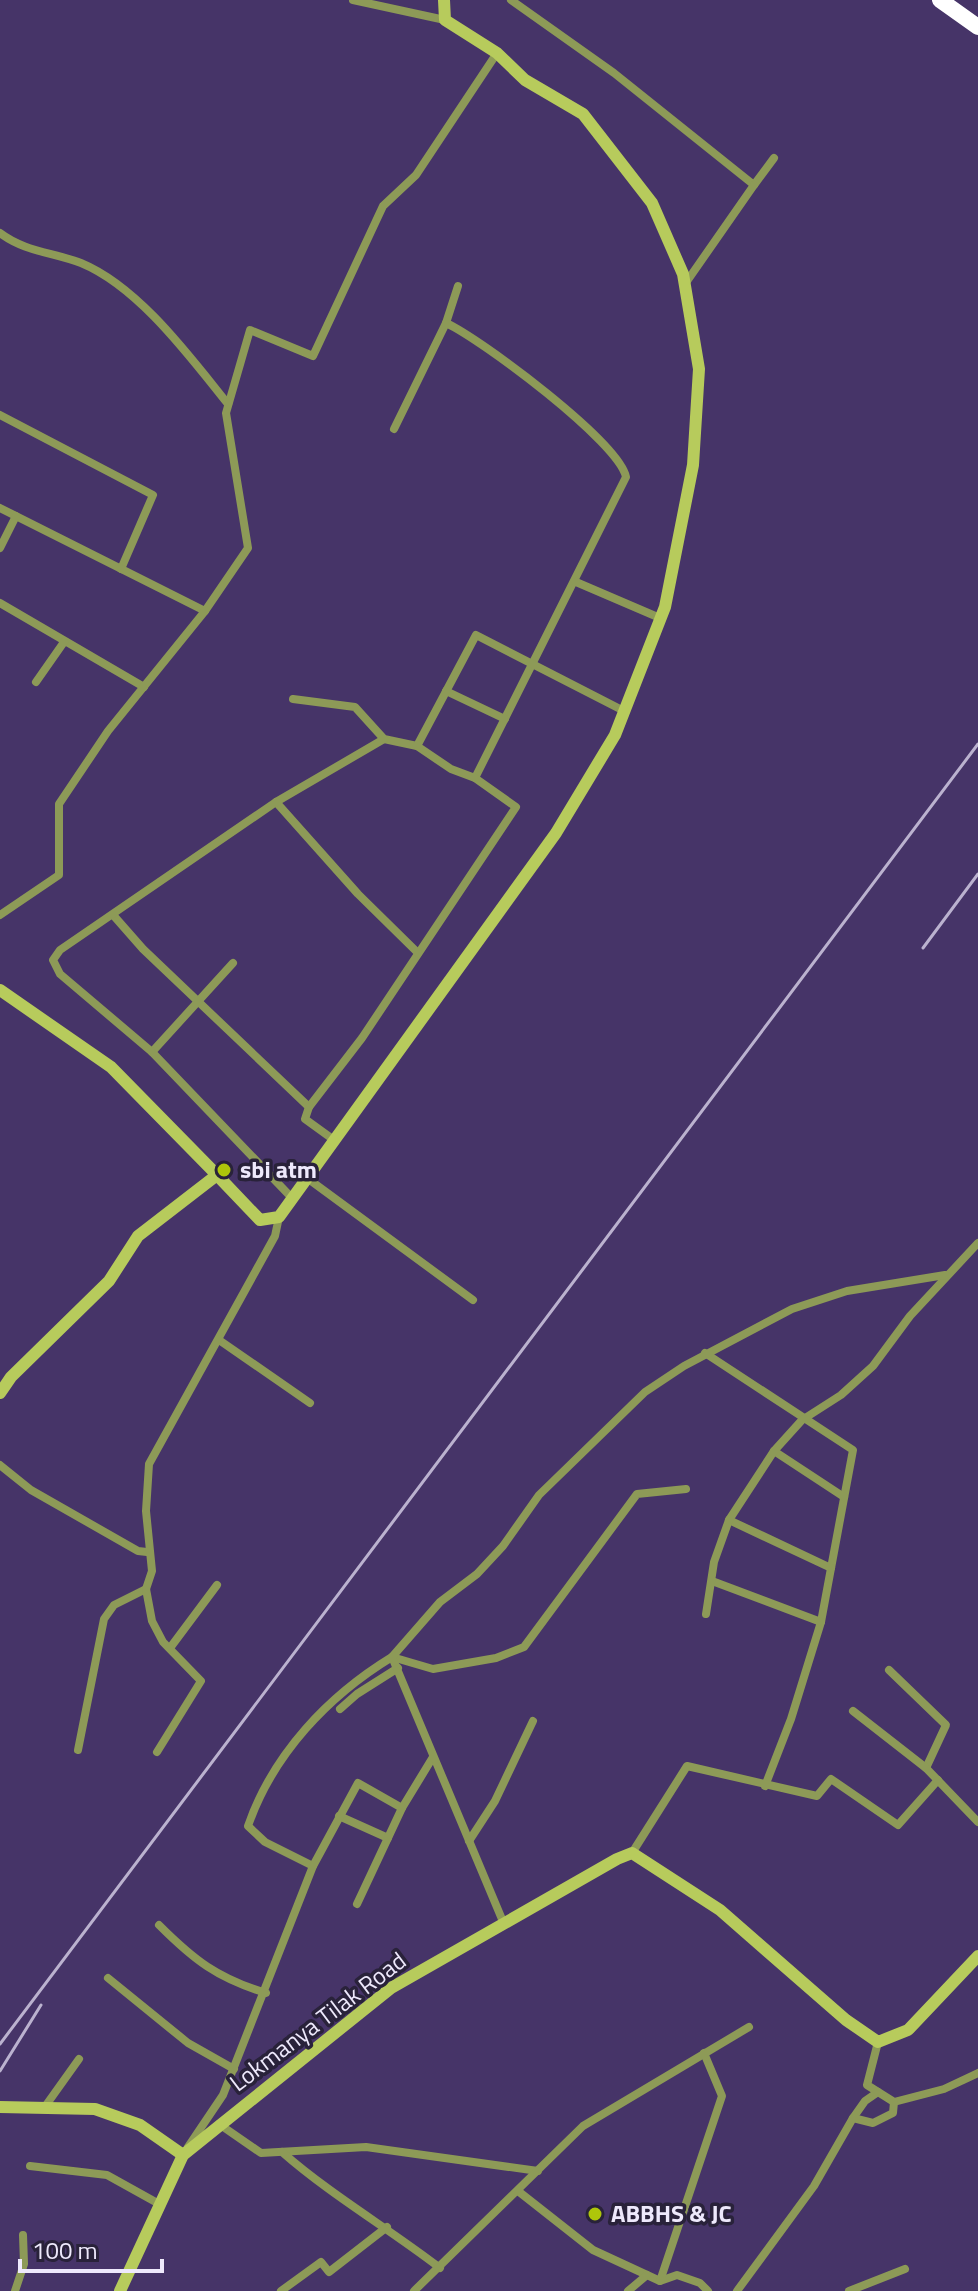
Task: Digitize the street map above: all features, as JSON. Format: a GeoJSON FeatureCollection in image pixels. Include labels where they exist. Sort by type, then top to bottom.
{"type":"FeatureCollection","features":[{"type":"Feature","properties":{"kind":"highway"},"geometry":{"type":"LineString","coordinates":[[940,0],[978,27]]}},
{"type":"Feature","properties":{"kind":"street"},"geometry":{"type":"LineString","coordinates":[[157,1752],[201,1681],[170,1648],[152,1621],[146,1589],[152,1571],[147,1552],[149,1464],[275,1236],[279,1217],[556,833],[615,735],[660,618],[693,465],[699,369],[685,284],[652,203],[583,114],[525,80],[497,53],[445,20],[353,0]]}},
{"type":"Feature","properties":{"kind":"street"},"geometry":{"type":"LineString","coordinates":[[444,0],[445,20]]}},
{"type":"Feature","properties":{"kind":"street"},"geometry":{"type":"LineString","coordinates":[[511,0],[614,73],[754,185]]}},
{"type":"Feature","properties":{"kind":"street"},"geometry":{"type":"LineString","coordinates":[[0,915],[59,875],[59,804],[144,687],[205,611],[248,548],[226,413],[250,330],[313,356],[383,206],[416,175],[497,53]]}},
{"type":"Feature","properties":{"kind":"street"},"geometry":{"type":"LineString","coordinates":[[685,284],[774,158]]}},
{"type":"Feature","properties":{"kind":"street"},"geometry":{"type":"LineString","coordinates":[[0,233],[24,249],[81,263],[112,281],[173,337],[228,404]]}},
{"type":"Feature","properties":{"kind":"street"},"geometry":{"type":"LineString","coordinates":[[394,429],[446,323],[458,286]]}},
{"type":"Feature","properties":{"kind":"street"},"geometry":{"type":"LineString","coordinates":[[446,323],[582,421],[624,466],[626,477],[475,778]]}},
{"type":"Feature","properties":{"kind":"street"},"geometry":{"type":"LineString","coordinates":[[0,415],[153,495],[121,569]]}},
{"type":"Feature","properties":{"kind":"street"},"geometry":{"type":"LineString","coordinates":[[0,508],[205,611]]}},
{"type":"Feature","properties":{"kind":"street"},"geometry":{"type":"LineString","coordinates":[[0,548],[16,516]]}},
{"type":"Feature","properties":{"kind":"street"},"geometry":{"type":"LineString","coordinates":[[576,582],[660,618]]}},
{"type":"Feature","properties":{"kind":"street"},"geometry":{"type":"LineString","coordinates":[[0,603],[144,687]]}},
{"type":"Feature","properties":{"kind":"street"},"geometry":{"type":"LineString","coordinates":[[417,746],[476,635],[624,711]]}},
{"type":"Feature","properties":{"kind":"street"},"geometry":{"type":"LineString","coordinates":[[36,682],[64,642]]}},
{"type":"Feature","properties":{"kind":"street"},"geometry":{"type":"LineString","coordinates":[[446,691],[505,719]]}},
{"type":"Feature","properties":{"kind":"street"},"geometry":{"type":"LineString","coordinates":[[293,699],[355,707],[384,739],[417,746],[451,769],[475,778],[516,807],[362,1038],[309,1107],[305,1119],[334,1140]]}},
{"type":"Feature","properties":{"kind":"street"},"geometry":{"type":"LineString","coordinates":[[292,1198],[152,1052],[60,974],[53,960],[60,950],[114,916],[276,802],[384,739]]}},
{"type":"Feature","properties":{"kind":"street"},"geometry":{"type":"LineString","coordinates":[[276,802],[358,894],[418,953]]}},
{"type":"Feature","properties":{"kind":"street"},"geometry":{"type":"LineString","coordinates":[[114,916],[143,949],[309,1107]]}},
{"type":"Feature","properties":{"kind":"street"},"geometry":{"type":"LineString","coordinates":[[152,1052],[233,963]]}},
{"type":"Feature","properties":{"kind":"street"},"geometry":{"type":"LineString","coordinates":[[0,990],[111,1067],[260,1220],[279,1217]]}},
{"type":"Feature","properties":{"kind":"street"},"geometry":{"type":"LineString","coordinates":[[0,1393],[11,1377],[109,1281],[138,1236],[217,1175]]}},
{"type":"Feature","properties":{"kind":"street"},"geometry":{"type":"LineString","coordinates":[[307,1178],[473,1300]]}},
{"type":"Feature","properties":{"kind":"street"},"geometry":{"type":"LineString","coordinates":[[706,1614],[729,1520],[774,1451],[802,1420],[841,1395],[873,1366],[945,1275],[978,1243]]}},
{"type":"Feature","properties":{"kind":"street"},"geometry":{"type":"LineString","coordinates":[[313,1866],[265,1842],[248,1826],[256,1802],[288,1751],[319,1712],[392,1657],[440,1602],[477,1574],[503,1546],[539,1495],[645,1392],[705,1353],[792,1309],[847,1291],[945,1275]]}},
{"type":"Feature","properties":{"kind":"street"},"geometry":{"type":"LineString","coordinates":[[219,1340],[310,1403]]}},
{"type":"Feature","properties":{"kind":"street"},"geometry":{"type":"LineString","coordinates":[[705,1353],[802,1420],[853,1450],[821,1622],[791,1719],[765,1786]]}},
{"type":"Feature","properties":{"kind":"street"},"geometry":{"type":"LineString","coordinates":[[774,1451],[844,1497]]}},
{"type":"Feature","properties":{"kind":"street"},"geometry":{"type":"LineString","coordinates":[[0,1465],[31,1490],[138,1551],[147,1552]]}},
{"type":"Feature","properties":{"kind":"street"},"geometry":{"type":"LineString","coordinates":[[392,1657],[433,1669],[496,1658],[524,1647],[637,1494],[686,1489]]}},
{"type":"Feature","properties":{"kind":"street"},"geometry":{"type":"LineString","coordinates":[[729,1520],[831,1568]]}},
{"type":"Feature","properties":{"kind":"street"},"geometry":{"type":"LineString","coordinates":[[712,1581],[821,1622]]}},
{"type":"Feature","properties":{"kind":"street"},"geometry":{"type":"LineString","coordinates":[[170,1648],[217,1585]]}},
{"type":"Feature","properties":{"kind":"street"},"geometry":{"type":"LineString","coordinates":[[78,1750],[104,1619],[114,1605],[146,1589]]}},
{"type":"Feature","properties":{"kind":"street"},"geometry":{"type":"LineString","coordinates":[[392,1657],[504,1924]]}},
{"type":"Feature","properties":{"kind":"street"},"geometry":{"type":"LineString","coordinates":[[340,1709],[357,1694],[398,1668]]}},
{"type":"Feature","properties":{"kind":"street"},"geometry":{"type":"LineString","coordinates":[[889,1670],[946,1725],[926,1768]]}},
{"type":"Feature","properties":{"kind":"street"},"geometry":{"type":"LineString","coordinates":[[853,1711],[926,1768],[978,1822]]}},
{"type":"Feature","properties":{"kind":"street"},"geometry":{"type":"LineString","coordinates":[[469,1841],[495,1801],[533,1721]]}},
{"type":"Feature","properties":{"kind":"street"},"geometry":{"type":"LineString","coordinates":[[357,1904],[402,1808],[433,1757]]}},
{"type":"Feature","properties":{"kind":"street"},"geometry":{"type":"LineString","coordinates":[[878,2042],[846,2020],[720,1910],[632,1853],[687,1766],[817,1796],[831,1779],[898,1825],[938,1780]]}},
{"type":"Feature","properties":{"kind":"street"},"geometry":{"type":"LineString","coordinates":[[0,2107],[95,2109],[140,2125],[183,2155],[223,2095],[266,1993],[313,1866],[358,1783],[402,1808]]}},
{"type":"Feature","properties":{"kind":"street"},"geometry":{"type":"LineString","coordinates":[[339,1816],[388,1838]]}},
{"type":"Feature","properties":{"kind":"street","name":"Lokmanya Tilak Road"},"geometry":{"type":"LineString","coordinates":[[120,2291],[183,2155],[219,2124],[391,1988],[632,1853]]}},
{"type":"Feature","properties":{"kind":"street"},"geometry":{"type":"LineString","coordinates":[[159,1925],[195,1961],[230,1982],[266,1993]]}},
{"type":"Feature","properties":{"kind":"street"},"geometry":{"type":"LineString","coordinates":[[878,2042],[908,2030],[978,1956]]}},
{"type":"Feature","properties":{"kind":"street"},"geometry":{"type":"LineString","coordinates":[[108,1978],[188,2043],[234,2069]]}},
{"type":"Feature","properties":{"kind":"street"},"geometry":{"type":"LineString","coordinates":[[414,2291],[583,2126],[749,2027]]}},
{"type":"Feature","properties":{"kind":"street"},"geometry":{"type":"LineString","coordinates":[[878,2042],[867,2085],[894,2102],[944,2089],[978,2073]]}},
{"type":"Feature","properties":{"kind":"street"},"geometry":{"type":"LineString","coordinates":[[660,2281],[722,2096],[704,2053]]}},
{"type":"Feature","properties":{"kind":"street"},"geometry":{"type":"LineString","coordinates":[[44,2108],[79,2059]]}},
{"type":"Feature","properties":{"kind":"street"},"geometry":{"type":"LineString","coordinates":[[737,2291],[814,2186],[865,2101],[878,2092]]}},
{"type":"Feature","properties":{"kind":"street"},"geometry":{"type":"LineString","coordinates":[[853,2118],[873,2123],[893,2113],[894,2102]]}},
{"type":"Feature","properties":{"kind":"street"},"geometry":{"type":"LineString","coordinates":[[219,2124],[261,2153],[366,2147],[538,2171]]}},
{"type":"Feature","properties":{"kind":"street"},"geometry":{"type":"LineString","coordinates":[[282,2152],[321,2186],[387,2227],[440,2268]]}},
{"type":"Feature","properties":{"kind":"street"},"geometry":{"type":"LineString","coordinates":[[30,2166],[107,2175],[161,2205]]}},
{"type":"Feature","properties":{"kind":"street"},"geometry":{"type":"LineString","coordinates":[[518,2191],[593,2250],[660,2281],[677,2275],[700,2283],[708,2291]]}},
{"type":"Feature","properties":{"kind":"street"},"geometry":{"type":"LineString","coordinates":[[281,2291],[321,2262],[329,2272],[344,2264],[387,2227]]}},
{"type":"Feature","properties":{"kind":"street"},"geometry":{"type":"LineString","coordinates":[[15,2291],[24,2264],[23,2235]]}},
{"type":"Feature","properties":{"kind":"street"},"geometry":{"type":"LineString","coordinates":[[849,2291],[905,2269]]}},
{"type":"Feature","properties":{"kind":"street"},"geometry":{"type":"LineString","coordinates":[[628,2291],[647,2275]]}},
{"type":"Feature","properties":{"kind":"railway"},"geometry":{"type":"LineString","coordinates":[[0,2044],[978,744]]}},
{"type":"Feature","properties":{"kind":"railway"},"geometry":{"type":"LineString","coordinates":[[923,948],[978,874]]}},
{"type":"Feature","properties":{"kind":"railway"},"geometry":{"type":"LineString","coordinates":[[0,2071],[41,2005]]}},
{"type":"Feature","properties":{"kind":"place","name":"sbi atm"},"geometry":{"type":"Point","coordinates":[224,1170]}},
{"type":"Feature","properties":{"kind":"place","name":"ABBHS & JC"},"geometry":{"type":"Point","coordinates":[595,2214]}}]}
